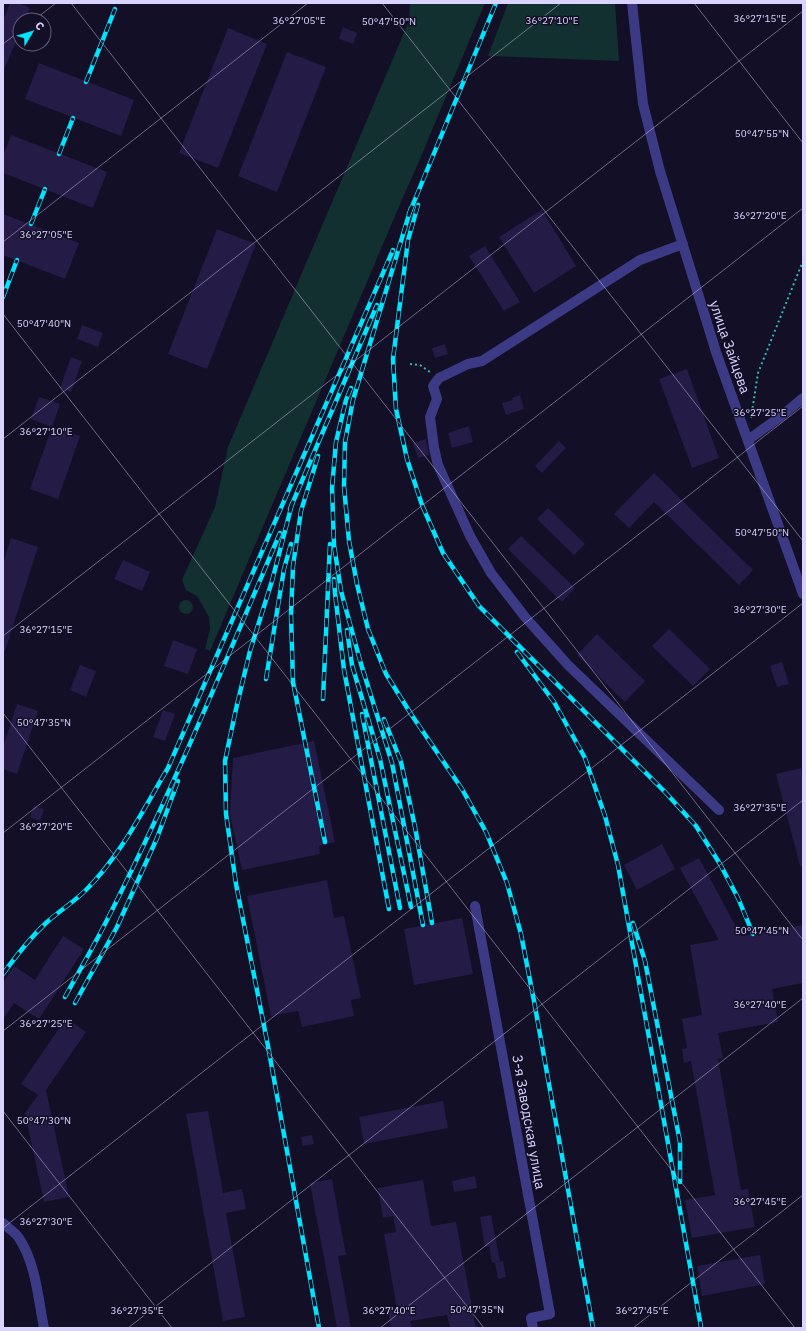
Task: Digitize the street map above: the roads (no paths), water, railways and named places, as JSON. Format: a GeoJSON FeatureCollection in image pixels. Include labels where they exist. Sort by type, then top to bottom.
{"type":"FeatureCollection","features":[{"type":"Feature","properties":{"kind":"street","name":"улица Зайцева"},"geometry":{"type":"LineString","coordinates":[[632,3],[643,104],[660,170],[717,355],[803,594]]}},
{"type":"Feature","properties":{"kind":"street"},"geometry":{"type":"LineString","coordinates":[[683,244],[640,260],[482,361],[468,364],[439,378],[433,386],[437,399],[430,417],[438,465],[470,536],[490,573],[525,617],[568,665],[718,810]]}},
{"type":"Feature","properties":{"kind":"street"},"geometry":{"type":"LineString","coordinates":[[748,440],[803,398]]}},
{"type":"Feature","properties":{"kind":"street","name":"3-я Заводская улица"},"geometry":{"type":"LineString","coordinates":[[474,906],[550,1314],[531,1318],[532,1328]]}},
{"type":"Feature","properties":{"kind":"street"},"geometry":{"type":"LineString","coordinates":[[3,1223],[18,1237],[28,1255],[35,1278],[44,1328]]}},
{"type":"Feature","properties":{"kind":"railway"},"geometry":{"type":"LineString","coordinates":[[409,214],[496,3]]}},
{"type":"Feature","properties":{"kind":"railway"},"geometry":{"type":"LineString","coordinates":[[86,82],[115,9]]}},
{"type":"Feature","properties":{"kind":"railway"},"geometry":{"type":"LineString","coordinates":[[59,154],[73,118]]}},
{"type":"Feature","properties":{"kind":"railway"},"geometry":{"type":"LineString","coordinates":[[31,224],[45,189]]}},
{"type":"Feature","properties":{"kind":"railway"},"geometry":{"type":"LineString","coordinates":[[418,205],[408,240],[393,359],[396,409],[407,459],[422,505],[443,553],[479,606],[665,792],[696,826],[720,864],[738,898],[753,934]]}},
{"type":"Feature","properties":{"kind":"railway"},"geometry":{"type":"LineString","coordinates":[[411,208],[353,400],[345,442],[344,486],[349,541],[357,584],[368,629],[386,674],[462,789],[486,832],[507,883],[521,934],[534,1001],[593,1328]]}},
{"type":"Feature","properties":{"kind":"railway"},"geometry":{"type":"LineString","coordinates":[[3,974],[23,947],[40,929],[77,899],[99,876],[131,832],[168,768],[393,250]]}},
{"type":"Feature","properties":{"kind":"railway"},"geometry":{"type":"LineString","coordinates":[[3,297],[17,260]]}},
{"type":"Feature","properties":{"kind":"railway"},"geometry":{"type":"LineString","coordinates":[[290,509],[377,305]]}},
{"type":"Feature","properties":{"kind":"railway"},"geometry":{"type":"LineString","coordinates":[[351,388],[346,400],[336,442],[332,488],[334,545],[341,591],[361,664],[392,763],[423,925]]}},
{"type":"Feature","properties":{"kind":"railway"},"geometry":{"type":"LineString","coordinates":[[318,456],[301,511],[293,566],[291,615],[293,682],[325,842]]}},
{"type":"Feature","properties":{"kind":"railway"},"geometry":{"type":"LineString","coordinates":[[292,504],[272,581],[250,651],[236,709],[225,761],[226,814],[236,884],[268,1046],[319,1328]]}},
{"type":"Feature","properties":{"kind":"railway"},"geometry":{"type":"LineString","coordinates":[[65,997],[131,873],[197,728],[280,533]]}},
{"type":"Feature","properties":{"kind":"railway"},"geometry":{"type":"LineString","coordinates":[[266,679],[284,569],[291,544]]}},
{"type":"Feature","properties":{"kind":"railway"},"geometry":{"type":"LineString","coordinates":[[323,699],[330,544]]}},
{"type":"Feature","properties":{"kind":"railway"},"geometry":{"type":"LineString","coordinates":[[334,579],[344,670],[389,909]]}},
{"type":"Feature","properties":{"kind":"railway"},"geometry":{"type":"LineString","coordinates":[[347,630],[352,665],[380,759],[411,907]]}},
{"type":"Feature","properties":{"kind":"railway"},"geometry":{"type":"LineString","coordinates":[[517,652],[554,702],[585,758],[605,816],[618,865],[701,1327]]}},
{"type":"Feature","properties":{"kind":"railway"},"geometry":{"type":"LineString","coordinates":[[362,714],[400,908]]}},
{"type":"Feature","properties":{"kind":"railway"},"geometry":{"type":"LineString","coordinates":[[384,719],[401,762],[415,827],[432,923]]}},
{"type":"Feature","properties":{"kind":"railway"},"geometry":{"type":"LineString","coordinates":[[75,1003],[117,927],[157,838],[178,781]]}},
{"type":"Feature","properties":{"kind":"railway"},"geometry":{"type":"LineString","coordinates":[[633,923],[645,961],[680,1142],[680,1182]]}}]}
